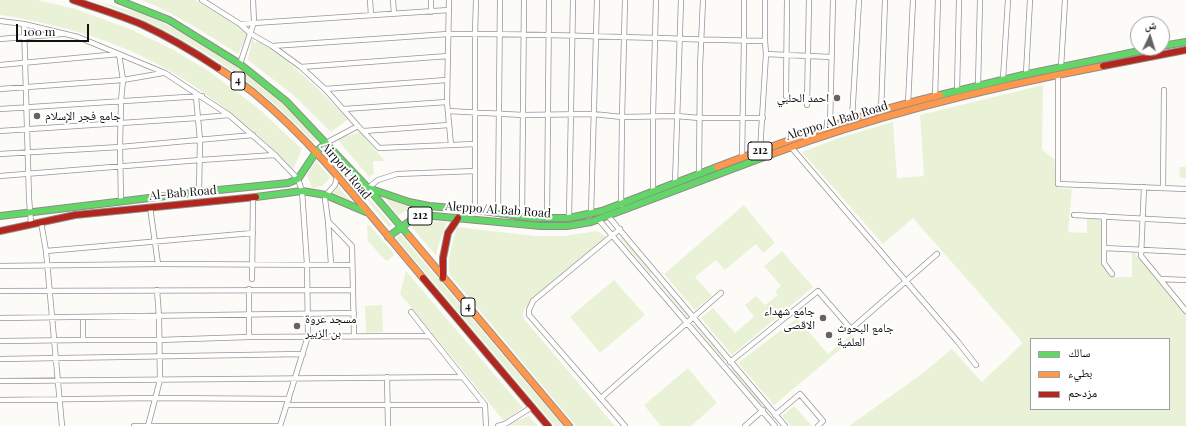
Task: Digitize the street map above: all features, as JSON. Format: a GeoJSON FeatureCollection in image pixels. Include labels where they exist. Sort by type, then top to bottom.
{"type":"FeatureCollection","features":[{"type":"Feature","properties":{"kind":"main road","name":"Airport Road"},"geometry":{"type":"LineString","coordinates":[[73,0],[143,25],[161,34],[193,52],[230,76],[254,93],[276,112],[316,152],[548,426]]}},
{"type":"Feature","properties":{"kind":"main road","name":"Airport Road"},"geometry":{"type":"LineString","coordinates":[[118,0],[168,20],[240,64],[286,101],[368,188],[569,426]]}},
{"type":"Feature","properties":{"kind":"main road"},"geometry":{"type":"LineString","coordinates":[[1170,45],[1186,42]]}},
{"type":"Feature","properties":{"kind":"main road","name":"Aleppo/Al Bab Road"},"geometry":{"type":"LineString","coordinates":[[423,215],[541,226],[567,226],[599,220],[791,147],[896,114],[1030,80],[1186,50]]}},
{"type":"Feature","properties":{"kind":"main road","name":"Aleppo/Al Bab Road"},"geometry":{"type":"LineString","coordinates":[[368,188],[424,205],[522,217],[569,218],[591,214],[621,205],[653,191],[760,151],[852,119],[1003,79],[1130,53]]}},
{"type":"Feature","properties":{"kind":"main road"},"geometry":{"type":"LineString","coordinates":[[298,179],[316,152],[326,143]]}},
{"type":"Feature","properties":{"kind":"main road","name":"Al-Bab Road"},"geometry":{"type":"LineString","coordinates":[[0,216],[288,183],[298,179]]}},
{"type":"Feature","properties":{"kind":"main road","name":"Al-Bab Road"},"geometry":{"type":"LineString","coordinates":[[0,231],[74,215],[253,198],[302,191],[326,195],[367,212]]}},
{"type":"Feature","properties":{"kind":"main road"},"geometry":{"type":"LineString","coordinates":[[423,215],[424,205]]}},
{"type":"Feature","properties":{"kind":"main road","name":"212"},"geometry":{"type":"LineString","coordinates":[[388,237],[414,218],[423,215]]}},
{"type":"Feature","properties":{"kind":"main road"},"geometry":{"type":"LineString","coordinates":[[443,278],[443,258],[448,233],[458,218]]}},
{"type":"Feature","properties":{"kind":"street"},"geometry":{"type":"LineString","coordinates":[[202,0],[240,24],[251,34],[272,46],[301,67],[325,89],[379,148],[475,144]]}},
{"type":"Feature","properties":{"kind":"street"},"geometry":{"type":"LineString","coordinates":[[240,64],[254,22],[252,0]]}},
{"type":"Feature","properties":{"kind":"street"},"geometry":{"type":"LineString","coordinates":[[370,0],[371,15]]}},
{"type":"Feature","properties":{"kind":"street"},"geometry":{"type":"LineString","coordinates":[[394,0],[394,14]]}},
{"type":"Feature","properties":{"kind":"street"},"geometry":{"type":"LineString","coordinates":[[431,0],[431,12]]}},
{"type":"Feature","properties":{"kind":"street"},"geometry":{"type":"LineString","coordinates":[[449,0],[447,102],[451,145]]}},
{"type":"Feature","properties":{"kind":"street"},"geometry":{"type":"LineString","coordinates":[[474,210],[474,34],[476,0]]}},
{"type":"Feature","properties":{"kind":"street"},"geometry":{"type":"LineString","coordinates":[[498,214],[500,0]]}},
{"type":"Feature","properties":{"kind":"street"},"geometry":{"type":"LineString","coordinates":[[522,217],[524,0]]}},
{"type":"Feature","properties":{"kind":"street"},"geometry":{"type":"LineString","coordinates":[[547,218],[549,0]]}},
{"type":"Feature","properties":{"kind":"street"},"geometry":{"type":"LineString","coordinates":[[569,218],[573,0]]}},
{"type":"Feature","properties":{"kind":"street"},"geometry":{"type":"LineString","coordinates":[[591,214],[593,114],[598,0]]}},
{"type":"Feature","properties":{"kind":"street"},"geometry":{"type":"LineString","coordinates":[[621,205],[626,0]]}},
{"type":"Feature","properties":{"kind":"street"},"geometry":{"type":"LineString","coordinates":[[653,191],[656,0]]}},
{"type":"Feature","properties":{"kind":"street"},"geometry":{"type":"LineString","coordinates":[[675,183],[681,0]]}},
{"type":"Feature","properties":{"kind":"street"},"geometry":{"type":"LineString","coordinates":[[699,174],[702,0]]}},
{"type":"Feature","properties":{"kind":"street"},"geometry":{"type":"LineString","coordinates":[[742,158],[744,0]]}},
{"type":"Feature","properties":{"kind":"street"},"geometry":{"type":"LineString","coordinates":[[760,151],[766,54],[765,0]]}},
{"type":"Feature","properties":{"kind":"street"},"geometry":{"type":"LineString","coordinates":[[786,96],[788,0]]}},
{"type":"Feature","properties":{"kind":"street"},"geometry":{"type":"LineString","coordinates":[[807,105],[809,0]]}},
{"type":"Feature","properties":{"kind":"street"},"geometry":{"type":"LineString","coordinates":[[830,126],[833,0]]}},
{"type":"Feature","properties":{"kind":"street"},"geometry":{"type":"LineString","coordinates":[[852,119],[859,0]]}},
{"type":"Feature","properties":{"kind":"street"},"geometry":{"type":"LineString","coordinates":[[881,112],[885,0]]}},
{"type":"Feature","properties":{"kind":"street"},"geometry":{"type":"LineString","coordinates":[[908,104],[913,0]]}},
{"type":"Feature","properties":{"kind":"street"},"geometry":{"type":"LineString","coordinates":[[935,97],[938,0]]}},
{"type":"Feature","properties":{"kind":"street"},"geometry":{"type":"LineString","coordinates":[[957,92],[959,0]]}},
{"type":"Feature","properties":{"kind":"street"},"geometry":{"type":"LineString","coordinates":[[978,86],[980,0]]}},
{"type":"Feature","properties":{"kind":"street"},"geometry":{"type":"LineString","coordinates":[[1003,79],[1008,0]]}},
{"type":"Feature","properties":{"kind":"street"},"geometry":{"type":"LineString","coordinates":[[1026,74],[1030,0]]}},
{"type":"Feature","properties":{"kind":"street"},"geometry":{"type":"LineString","coordinates":[[1061,67],[1065,0]]}},
{"type":"Feature","properties":{"kind":"street"},"geometry":{"type":"LineString","coordinates":[[240,24],[449,10]]}},
{"type":"Feature","properties":{"kind":"street"},"geometry":{"type":"LineString","coordinates":[[0,20],[24,24],[78,37],[165,73],[229,115],[275,155],[298,179],[302,191],[307,264],[308,336],[280,426],[134,426]]}},
{"type":"Feature","properties":{"kind":"street"},"geometry":{"type":"LineString","coordinates":[[24,24],[29,213],[31,224]]}},
{"type":"Feature","properties":{"kind":"street"},"geometry":{"type":"LineString","coordinates":[[0,39],[66,34]]}},
{"type":"Feature","properties":{"kind":"street"},"geometry":{"type":"LineString","coordinates":[[272,46],[448,34],[624,36],[765,40]]}},
{"type":"Feature","properties":{"kind":"street"},"geometry":{"type":"LineString","coordinates":[[0,65],[119,54]]}},
{"type":"Feature","properties":{"kind":"street"},"geometry":{"type":"LineString","coordinates":[[119,54],[122,80],[120,101],[121,201]]}},
{"type":"Feature","properties":{"kind":"street"},"geometry":{"type":"LineString","coordinates":[[766,54],[831,57]]}},
{"type":"Feature","properties":{"kind":"street"},"geometry":{"type":"LineString","coordinates":[[301,67],[448,56]]}},
{"type":"Feature","properties":{"kind":"street"},"geometry":{"type":"LineString","coordinates":[[0,89],[122,80],[165,73]]}},
{"type":"Feature","properties":{"kind":"street"},"geometry":{"type":"LineString","coordinates":[[1058,75],[1058,184],[1186,189]]}},
{"type":"Feature","properties":{"kind":"street"},"geometry":{"type":"LineString","coordinates":[[325,89],[447,80]]}},
{"type":"Feature","properties":{"kind":"street"},"geometry":{"type":"LineString","coordinates":[[1163,188],[1164,90]]}},
{"type":"Feature","properties":{"kind":"street"},"geometry":{"type":"LineString","coordinates":[[0,109],[202,96]]}},
{"type":"Feature","properties":{"kind":"street"},"geometry":{"type":"LineString","coordinates":[[196,97],[200,140],[199,192]]}},
{"type":"Feature","properties":{"kind":"street"},"geometry":{"type":"LineString","coordinates":[[344,109],[447,102]]}},
{"type":"Feature","properties":{"kind":"street"},"geometry":{"type":"LineString","coordinates":[[448,111],[523,115],[593,114],[622,117],[677,116],[699,118],[763,118]]}},
{"type":"Feature","properties":{"kind":"street"},"geometry":{"type":"LineString","coordinates":[[0,131],[229,115]]}},
{"type":"Feature","properties":{"kind":"street"},"geometry":{"type":"LineString","coordinates":[[326,143],[358,126]]}},
{"type":"Feature","properties":{"kind":"street"},"geometry":{"type":"LineString","coordinates":[[364,131],[449,126]]}},
{"type":"Feature","properties":{"kind":"street"},"geometry":{"type":"LineString","coordinates":[[0,154],[120,147],[252,135]]}},
{"type":"Feature","properties":{"kind":"street"},"geometry":{"type":"LineString","coordinates":[[791,147],[976,365]]}},
{"type":"Feature","properties":{"kind":"street"},"geometry":{"type":"LineString","coordinates":[[0,176],[275,155]]}},
{"type":"Feature","properties":{"kind":"street"},"geometry":{"type":"LineString","coordinates":[[368,188],[378,180],[397,174],[475,171]]}},
{"type":"Feature","properties":{"kind":"street"},"geometry":{"type":"LineString","coordinates":[[331,264],[326,195],[335,185],[337,177]]}},
{"type":"Feature","properties":{"kind":"street"},"geometry":{"type":"LineString","coordinates":[[1144,188],[1144,219],[1141,256],[1186,311]]}},
{"type":"Feature","properties":{"kind":"street"},"geometry":{"type":"LineString","coordinates":[[252,279],[253,198]]}},
{"type":"Feature","properties":{"kind":"street"},"geometry":{"type":"LineString","coordinates":[[150,207],[158,264]]}},
{"type":"Feature","properties":{"kind":"street"},"geometry":{"type":"LineString","coordinates":[[1074,215],[1186,221]]}},
{"type":"Feature","properties":{"kind":"street"},"geometry":{"type":"LineString","coordinates":[[608,216],[785,426]]}},
{"type":"Feature","properties":{"kind":"street"},"geometry":{"type":"LineString","coordinates":[[1104,216],[1104,263],[1112,274]]}},
{"type":"Feature","properties":{"kind":"street"},"geometry":{"type":"LineString","coordinates":[[599,220],[775,426]]}},
{"type":"Feature","properties":{"kind":"street"},"geometry":{"type":"LineString","coordinates":[[328,221],[352,246],[354,336]]}},
{"type":"Feature","properties":{"kind":"street"},"geometry":{"type":"LineString","coordinates":[[41,222],[48,266],[62,426]]}},
{"type":"Feature","properties":{"kind":"street"},"geometry":{"type":"LineString","coordinates":[[620,229],[533,302],[528,310],[529,315],[625,426]]}},
{"type":"Feature","properties":{"kind":"street"},"geometry":{"type":"LineString","coordinates":[[46,251],[253,233]]}},
{"type":"Feature","properties":{"kind":"street"},"geometry":{"type":"LineString","coordinates":[[1104,248],[1186,252]]}},
{"type":"Feature","properties":{"kind":"street"},"geometry":{"type":"LineString","coordinates":[[730,362],[818,291],[851,329],[937,254]]}},
{"type":"Feature","properties":{"kind":"street"},"geometry":{"type":"LineString","coordinates":[[0,266],[158,264],[352,265]]}},
{"type":"Feature","properties":{"kind":"street"},"geometry":{"type":"LineString","coordinates":[[1160,279],[1186,280]]}},
{"type":"Feature","properties":{"kind":"street"},"geometry":{"type":"LineString","coordinates":[[0,291],[249,289],[353,290]]}},
{"type":"Feature","properties":{"kind":"street"},"geometry":{"type":"LineString","coordinates":[[249,289],[249,337]]}},
{"type":"Feature","properties":{"kind":"street"},"geometry":{"type":"LineString","coordinates":[[148,426],[160,380],[157,290]]}},
{"type":"Feature","properties":{"kind":"street"},"geometry":{"type":"LineString","coordinates":[[601,398],[721,293]]}},
{"type":"Feature","properties":{"kind":"street"},"geometry":{"type":"LineString","coordinates":[[411,312],[485,405],[486,426]]}},
{"type":"Feature","properties":{"kind":"street"},"geometry":{"type":"LineString","coordinates":[[0,318],[159,317],[354,313]]}},
{"type":"Feature","properties":{"kind":"street"},"geometry":{"type":"LineString","coordinates":[[82,317],[83,340]]}},
{"type":"Feature","properties":{"kind":"street"},"geometry":{"type":"LineString","coordinates":[[0,341],[159,340],[308,336],[430,336]]}},
{"type":"Feature","properties":{"kind":"street"},"geometry":{"type":"LineString","coordinates":[[0,358],[303,354]]}},
{"type":"Feature","properties":{"kind":"street"},"geometry":{"type":"LineString","coordinates":[[0,381],[296,377],[462,377]]}},
{"type":"Feature","properties":{"kind":"street"},"geometry":{"type":"LineString","coordinates":[[387,377],[388,426]]}},
{"type":"Feature","properties":{"kind":"street"},"geometry":{"type":"LineString","coordinates":[[775,415],[800,394],[823,422],[818,426]]}},
{"type":"Feature","properties":{"kind":"street"},"geometry":{"type":"LineString","coordinates":[[0,400],[155,398],[289,399]]}},
{"type":"Feature","properties":{"kind":"street"},"geometry":{"type":"LineString","coordinates":[[287,405],[485,405]]}},
{"type":"Feature","properties":{"kind":"street"},"geometry":{"type":"LineString","coordinates":[[744,426],[768,406]]}},
{"type":"Feature","properties":{"kind":"street"},"geometry":{"type":"LineString","coordinates":[[498,426],[505,424],[532,407]]}},
{"type":"Feature","properties":{"kind":"green space"},"geometry":{"type":"Polygon","coordinates":[[[0,0],[37,0],[75,9],[130,29],[172,49],[210,72],[258,108],[302,149],[293,170],[282,157],[234,115],[202,91],[169,70],[120,46],[100,39],[40,22],[0,15],[0,0]]]}},
{"type":"Feature","properties":{"kind":"green space"},"geometry":{"type":"Polygon","coordinates":[[[92,0],[147,15],[193,39],[262,85],[284,104],[318,139],[314,142],[266,97],[238,75],[194,46],[137,17],[92,0]]]}},
{"type":"Feature","properties":{"kind":"green space"},"geometry":{"type":"Polygon","coordinates":[[[142,0],[195,0],[221,14],[248,34],[238,54],[179,18],[142,0]]]}},
{"type":"Feature","properties":{"kind":"green space"},"geometry":{"type":"Polygon","coordinates":[[[252,39],[255,43],[259,41],[286,60],[348,119],[331,132],[292,94],[248,60],[252,39]]]}},
{"type":"Feature","properties":{"kind":"green space"},"geometry":{"type":"Polygon","coordinates":[[[1043,85],[1042,150],[1054,159],[1057,188],[1072,189],[1068,232],[1087,233],[1087,219],[1102,219],[1102,264],[1112,277],[1132,277],[1132,250],[1186,313],[1186,426],[849,426],[919,376],[952,349],[982,382],[1023,343],[913,218],[883,244],[802,152],[839,138],[893,122],[897,178],[924,176],[920,115],[1043,85]]]}},
{"type":"Feature","properties":{"kind":"green space"},"geometry":{"type":"Polygon","coordinates":[[[360,132],[385,161],[373,161],[374,174],[369,177],[337,139],[360,132]]]}},
{"type":"Feature","properties":{"kind":"green space"},"geometry":{"type":"Polygon","coordinates":[[[327,152],[392,225],[389,227],[366,199],[348,183],[324,155],[327,152]]]}},
{"type":"Feature","properties":{"kind":"green space"},"geometry":{"type":"Polygon","coordinates":[[[316,161],[330,177],[327,182],[318,187],[312,188],[307,175],[316,161]]]}},
{"type":"Feature","properties":{"kind":"green space"},"geometry":{"type":"Polygon","coordinates":[[[1179,167],[1186,167],[1186,179],[1180,177],[1179,167]]]}},
{"type":"Feature","properties":{"kind":"green space"},"geometry":{"type":"Polygon","coordinates":[[[338,186],[351,202],[329,194],[335,191],[338,186]]]}},
{"type":"Feature","properties":{"kind":"green space"},"geometry":{"type":"Polygon","coordinates":[[[385,198],[411,207],[398,216],[385,198]]]}},
{"type":"Feature","properties":{"kind":"green space"},"geometry":{"type":"Polygon","coordinates":[[[744,205],[775,243],[763,253],[756,244],[725,270],[716,260],[695,277],[712,296],[695,310],[664,274],[744,205]]]}},
{"type":"Feature","properties":{"kind":"green space"},"geometry":{"type":"Polygon","coordinates":[[[420,221],[447,222],[436,256],[411,226],[420,221]]]}},
{"type":"Feature","properties":{"kind":"green space"},"geometry":{"type":"Polygon","coordinates":[[[369,225],[393,252],[394,255],[387,261],[368,241],[367,226],[369,225]]]}},
{"type":"Feature","properties":{"kind":"green space"},"geometry":{"type":"Polygon","coordinates":[[[457,227],[535,236],[564,236],[597,231],[605,236],[605,241],[524,309],[523,315],[524,319],[615,426],[576,426],[450,275],[449,257],[457,227]]]}},
{"type":"Feature","properties":{"kind":"green space"},"geometry":{"type":"Polygon","coordinates":[[[400,234],[563,426],[555,426],[396,238],[400,234]]]}},
{"type":"Feature","properties":{"kind":"green space"},"geometry":{"type":"Polygon","coordinates":[[[621,236],[652,272],[650,274],[620,238],[621,236]]]}},
{"type":"Feature","properties":{"kind":"green space"},"geometry":{"type":"Polygon","coordinates":[[[782,251],[813,287],[732,355],[701,318],[713,308],[735,333],[754,317],[745,305],[756,296],[765,305],[778,295],[775,291],[781,286],[764,266],[782,251]]]}},
{"type":"Feature","properties":{"kind":"green space"},"geometry":{"type":"Polygon","coordinates":[[[406,271],[523,408],[504,421],[400,294],[406,271]]]}},
{"type":"Feature","properties":{"kind":"green space"},"geometry":{"type":"Polygon","coordinates":[[[614,280],[645,315],[600,353],[570,317],[614,280]]]}},
{"type":"Feature","properties":{"kind":"green space"},"geometry":{"type":"Polygon","coordinates":[[[658,280],[688,316],[687,317],[657,281],[658,280]]]}},
{"type":"Feature","properties":{"kind":"green space"},"geometry":{"type":"Polygon","coordinates":[[[382,305],[383,332],[366,333],[365,306],[382,305]]]}},
{"type":"Feature","properties":{"kind":"green space"},"geometry":{"type":"Polygon","coordinates":[[[797,318],[828,354],[852,334],[855,337],[774,405],[738,363],[797,318]]]}},
{"type":"Feature","properties":{"kind":"green space"},"geometry":{"type":"Polygon","coordinates":[[[695,324],[725,360],[724,361],[694,325],[695,324]]]}},
{"type":"Feature","properties":{"kind":"green space"},"geometry":{"type":"Polygon","coordinates":[[[688,368],[717,403],[691,426],[661,426],[644,405],[688,368]]]}},
{"type":"Feature","properties":{"kind":"green space"},"geometry":{"type":"Polygon","coordinates":[[[732,368],[763,404],[761,405],[730,369],[732,368]]]}},
{"type":"Feature","properties":{"kind":"green space"},"geometry":{"type":"Polygon","coordinates":[[[794,406],[811,425],[791,426],[782,416],[794,406]]]}},
{"type":"Feature","properties":{"kind":"green space"},"geometry":{"type":"Polygon","coordinates":[[[529,416],[538,426],[506,425],[529,416]]]}},
{"type":"Feature","properties":{"kind":"traffic: fast"},"geometry":{"type":"LineString","coordinates":[[118,0],[169,20],[240,64],[286,101],[368,188],[409,236]]}},
{"type":"Feature","properties":{"kind":"traffic: fast"},"geometry":{"type":"LineString","coordinates":[[1170,45],[1186,42]]}},
{"type":"Feature","properties":{"kind":"traffic: fast"},"geometry":{"type":"LineString","coordinates":[[940,95],[1023,75],[1130,53]]}},
{"type":"Feature","properties":{"kind":"traffic: fast"},"geometry":{"type":"LineString","coordinates":[[0,216],[288,183],[298,179],[316,152],[326,143]]}},
{"type":"Feature","properties":{"kind":"traffic: fast"},"geometry":{"type":"LineString","coordinates":[[388,237],[414,218],[423,215],[541,226],[567,226],[591,222],[772,154]]}},
{"type":"Feature","properties":{"kind":"traffic: fast"},"geometry":{"type":"LineString","coordinates":[[368,188],[409,202],[429,206],[476,210],[534,218],[569,218],[602,211],[717,167]]}},
{"type":"Feature","properties":{"kind":"traffic: fast"},"geometry":{"type":"LineString","coordinates":[[256,197],[302,191],[326,195],[366,212]]}},
{"type":"Feature","properties":{"kind":"traffic: slow"},"geometry":{"type":"LineString","coordinates":[[772,154],[853,126],[894,114],[1020,83],[1103,66]]}},
{"type":"Feature","properties":{"kind":"traffic: slow"},"geometry":{"type":"LineString","coordinates":[[218,68],[255,94],[300,136],[343,182],[423,278]]}},
{"type":"Feature","properties":{"kind":"traffic: slow"},"geometry":{"type":"LineString","coordinates":[[717,167],[827,127],[940,95]]}},
{"type":"Feature","properties":{"kind":"traffic: slow"},"geometry":{"type":"LineString","coordinates":[[409,236],[569,426]]}},
{"type":"Feature","properties":{"kind":"traffic: jam"},"geometry":{"type":"LineString","coordinates":[[73,0],[143,25],[181,45],[218,68]]}},
{"type":"Feature","properties":{"kind":"traffic: jam"},"geometry":{"type":"LineString","coordinates":[[1103,66],[1186,50]]}},
{"type":"Feature","properties":{"kind":"traffic: jam"},"geometry":{"type":"LineString","coordinates":[[0,231],[75,215],[256,197]]}},
{"type":"Feature","properties":{"kind":"traffic: jam"},"geometry":{"type":"LineString","coordinates":[[443,278],[443,258],[448,233],[458,218]]}},
{"type":"Feature","properties":{"kind":"traffic: jam"},"geometry":{"type":"LineString","coordinates":[[423,278],[548,426]]}},
{"type":"Feature","properties":{"kind":"place","name":"احمد الحلبي"},"geometry":{"type":"Point","coordinates":[837,98]}},
{"type":"Feature","properties":{"kind":"place","name":"جامع فجر الإسلام"},"geometry":{"type":"Point","coordinates":[37,116]}},
{"type":"Feature","properties":{"kind":"place","name":"جامع شهداء الاقصى"},"geometry":{"type":"Point","coordinates":[823,318]}},
{"type":"Feature","properties":{"kind":"place","name":"مسجد عروة بن الزبير"},"geometry":{"type":"Point","coordinates":[297,326]}},
{"type":"Feature","properties":{"kind":"place","name":"جامع البحوث العلمية"},"geometry":{"type":"Point","coordinates":[829,335]}}]}
